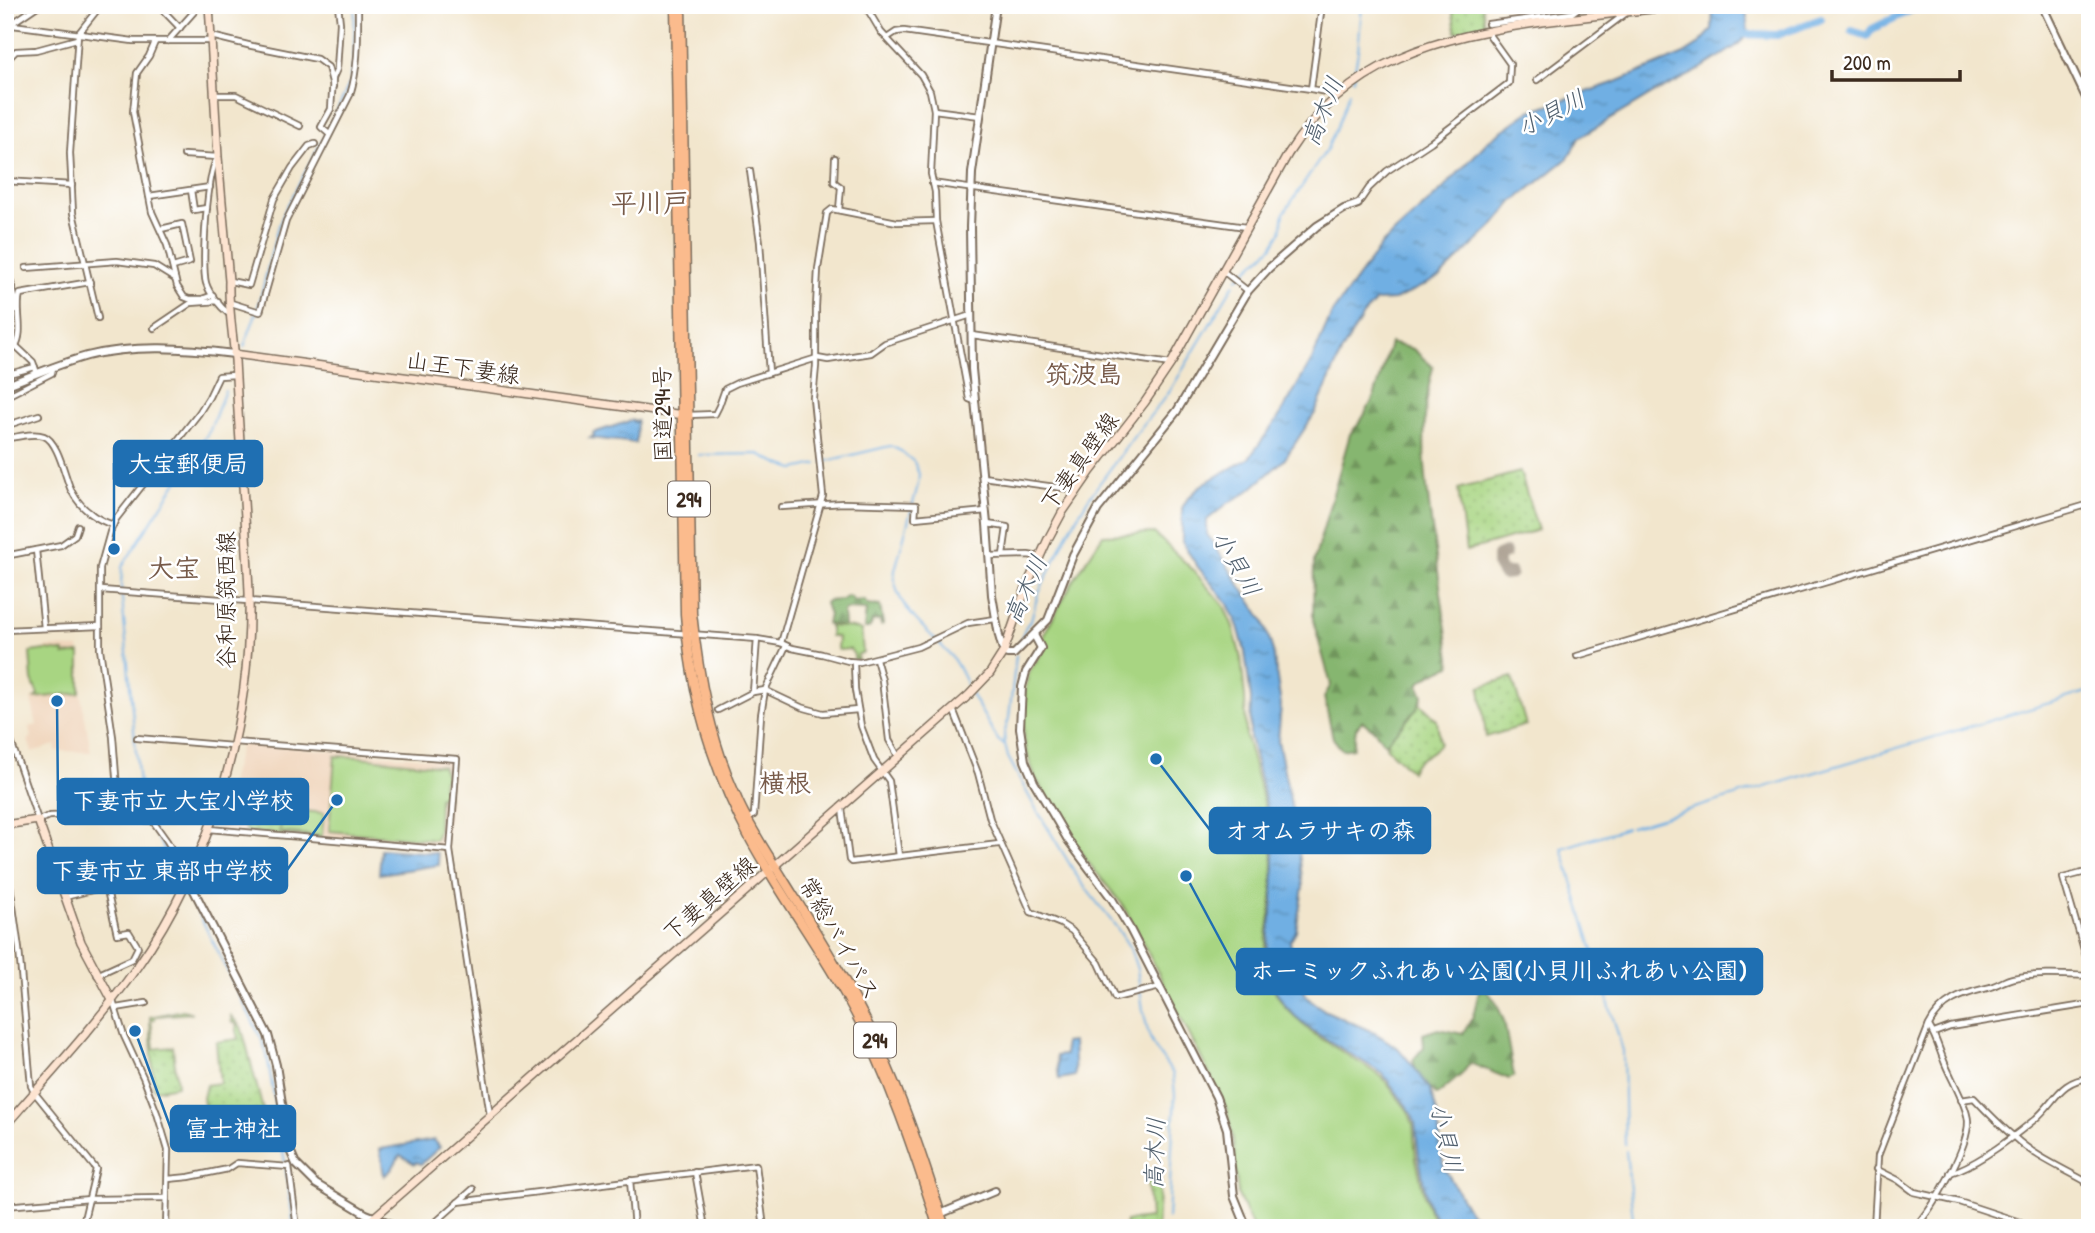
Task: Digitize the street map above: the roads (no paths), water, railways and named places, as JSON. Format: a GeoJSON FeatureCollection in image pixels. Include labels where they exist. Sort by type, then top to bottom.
{"type":"FeatureCollection","features":[{"type":"Feature","properties":{"kind":"highway","name":"国道294号"},"geometry":{"type":"LineString","coordinates":[[675,5],[690,634],[694,688],[715,761],[734,807],[772,868]]}},
{"type":"Feature","properties":{"kind":"highway","name":"国道294号"},"geometry":{"type":"LineString","coordinates":[[681,5],[685,415]]}},
{"type":"Feature","properties":{"kind":"highway","name":"国道294号"},"geometry":{"type":"LineString","coordinates":[[690,634],[707,715],[725,772],[802,923]]}},
{"type":"Feature","properties":{"kind":"highway","name":"常総バイパス"},"geometry":{"type":"LineString","coordinates":[[772,868],[834,962],[881,1052],[908,1115],[945,1228]]}},
{"type":"Feature","properties":{"kind":"highway","name":"常総バイパス"},"geometry":{"type":"LineString","coordinates":[[802,923],[835,975],[876,1055],[906,1127],[938,1228]]}},
{"type":"Feature","properties":{"kind":"main road","name":"谷和原筑西線"},"geometry":{"type":"LineString","coordinates":[[5,1126],[112,1000],[161,929],[188,879],[209,829],[234,744],[246,671],[249,601],[209,5]]}},
{"type":"Feature","properties":{"kind":"main road","name":"下妻真壁線"},"geometry":{"type":"LineString","coordinates":[[362,1228],[953,709],[990,673],[1004,652],[1052,530],[1091,471],[1171,364],[1225,273],[1247,227],[1300,136],[1318,114],[1364,77],[1395,59],[1432,44],[1488,28],[1685,5]]}},
{"type":"Feature","properties":{"kind":"main road","name":"山王下妻線"},"geometry":{"type":"LineString","coordinates":[[234,354],[685,415]]}},
{"type":"Feature","properties":{"kind":"main road"},"geometry":{"type":"LineString","coordinates":[[5,825],[38,820],[81,942],[112,1000]]}},
{"type":"Feature","properties":{"kind":"street"},"geometry":{"type":"LineString","coordinates":[[8,24],[39,5]]}},
{"type":"Feature","properties":{"kind":"street"},"geometry":{"type":"LineString","coordinates":[[98,318],[73,213],[70,153],[78,36],[101,5]]}},
{"type":"Feature","properties":{"kind":"street"},"geometry":{"type":"LineString","coordinates":[[158,5],[180,28]]}},
{"type":"Feature","properties":{"kind":"street"},"geometry":{"type":"LineString","coordinates":[[167,41],[200,5]]}},
{"type":"Feature","properties":{"kind":"street"},"geometry":{"type":"LineString","coordinates":[[329,134],[321,127],[331,109],[333,78],[338,62],[338,5]]}},
{"type":"Feature","properties":{"kind":"street"},"geometry":{"type":"LineString","coordinates":[[228,302],[260,312],[286,221],[350,95],[357,70],[358,5]]}},
{"type":"Feature","properties":{"kind":"street"},"geometry":{"type":"LineString","coordinates":[[865,5],[887,38],[921,75],[930,91],[934,110],[932,183],[936,221],[969,399],[974,401]]}},
{"type":"Feature","properties":{"kind":"street"},"geometry":{"type":"LineString","coordinates":[[996,5],[971,190],[971,316],[974,401],[995,619],[1004,652],[1010,655],[1034,635],[1051,614],[1073,555],[1098,509],[1177,411],[1248,291],[1269,268],[1317,226],[1357,204],[1387,170],[1431,142],[1509,83],[1510,64],[1490,36],[1488,28],[1572,13],[1583,5]]}},
{"type":"Feature","properties":{"kind":"street"},"geometry":{"type":"LineString","coordinates":[[1311,89],[1322,5]]}},
{"type":"Feature","properties":{"kind":"street"},"geometry":{"type":"LineString","coordinates":[[2042,5],[2090,106]]}},
{"type":"Feature","properties":{"kind":"street"},"geometry":{"type":"LineString","coordinates":[[1538,80],[1634,9]]}},
{"type":"Feature","properties":{"kind":"street"},"geometry":{"type":"LineString","coordinates":[[8,24],[78,36],[133,41],[210,38],[252,46],[317,59],[328,67],[333,86]]}},
{"type":"Feature","properties":{"kind":"street"},"geometry":{"type":"LineString","coordinates":[[887,38],[896,32],[904,32],[1339,95]]}},
{"type":"Feature","properties":{"kind":"street"},"geometry":{"type":"LineString","coordinates":[[5,62],[16,51],[36,50],[78,36]]}},
{"type":"Feature","properties":{"kind":"street"},"geometry":{"type":"LineString","coordinates":[[155,42],[149,57],[137,73],[133,112],[152,212],[161,229],[175,279],[184,297],[202,299],[214,295]]}},
{"type":"Feature","properties":{"kind":"street"},"geometry":{"type":"LineString","coordinates":[[5,69],[5,79]]}},
{"type":"Feature","properties":{"kind":"street"},"geometry":{"type":"LineString","coordinates":[[214,95],[236,95],[300,126]]}},
{"type":"Feature","properties":{"kind":"street"},"geometry":{"type":"LineString","coordinates":[[934,110],[980,117]]}},
{"type":"Feature","properties":{"kind":"street"},"geometry":{"type":"LineString","coordinates":[[229,281],[249,285],[274,199],[292,168],[309,146],[314,144]]}},
{"type":"Feature","properties":{"kind":"street"},"geometry":{"type":"LineString","coordinates":[[184,155],[218,157]]}},
{"type":"Feature","properties":{"kind":"street"},"geometry":{"type":"LineString","coordinates":[[218,157],[213,163],[207,208],[204,271],[207,286],[229,314]]}},
{"type":"Feature","properties":{"kind":"street"},"geometry":{"type":"LineString","coordinates":[[835,158],[834,182],[841,187],[839,210]]}},
{"type":"Feature","properties":{"kind":"street"},"geometry":{"type":"LineString","coordinates":[[5,163],[9,188],[5,193]]}},
{"type":"Feature","properties":{"kind":"street"},"geometry":{"type":"LineString","coordinates":[[750,171],[760,242],[769,373]]}},
{"type":"Feature","properties":{"kind":"street"},"geometry":{"type":"LineString","coordinates":[[6,181],[72,185]]}},
{"type":"Feature","properties":{"kind":"street"},"geometry":{"type":"LineString","coordinates":[[932,183],[1247,227]]}},
{"type":"Feature","properties":{"kind":"street"},"geometry":{"type":"LineString","coordinates":[[149,196],[210,187]]}},
{"type":"Feature","properties":{"kind":"street"},"geometry":{"type":"LineString","coordinates":[[191,190],[194,210],[207,208]]}},
{"type":"Feature","properties":{"kind":"street"},"geometry":{"type":"LineString","coordinates":[[748,820],[754,816],[765,690],[783,645],[823,496],[813,398],[817,358],[816,307],[820,248],[827,214],[832,209],[897,222],[936,221]]}},
{"type":"Feature","properties":{"kind":"street"},"geometry":{"type":"LineString","coordinates":[[161,229],[182,224],[190,262],[173,267]]}},
{"type":"Feature","properties":{"kind":"street"},"geometry":{"type":"LineString","coordinates":[[26,268],[117,261],[154,266],[175,279]]}},
{"type":"Feature","properties":{"kind":"street"},"geometry":{"type":"LineString","coordinates":[[5,271],[11,282],[17,314],[19,331],[16,345]]}},
{"type":"Feature","properties":{"kind":"street"},"geometry":{"type":"LineString","coordinates":[[1225,273],[1248,291]]}},
{"type":"Feature","properties":{"kind":"street"},"geometry":{"type":"LineString","coordinates":[[13,295],[90,282]]}},
{"type":"Feature","properties":{"kind":"street"},"geometry":{"type":"LineString","coordinates":[[17,314],[20,294]]}},
{"type":"Feature","properties":{"kind":"street"},"geometry":{"type":"LineString","coordinates":[[155,328],[191,303],[218,301]]}},
{"type":"Feature","properties":{"kind":"street"},"geometry":{"type":"LineString","coordinates":[[685,415],[715,414],[724,389],[728,386],[817,358],[828,360],[871,353],[885,343],[971,316]]}},
{"type":"Feature","properties":{"kind":"street"},"geometry":{"type":"LineString","coordinates":[[972,335],[1171,364]]}},
{"type":"Feature","properties":{"kind":"street"},"geometry":{"type":"LineString","coordinates":[[5,349],[16,345]]}},
{"type":"Feature","properties":{"kind":"street"},"geometry":{"type":"LineString","coordinates":[[16,345],[33,362],[36,370]]}},
{"type":"Feature","properties":{"kind":"street"},"geometry":{"type":"LineString","coordinates":[[5,375],[53,367],[89,356],[139,349],[178,348],[234,354]]}},
{"type":"Feature","properties":{"kind":"street"},"geometry":{"type":"LineString","coordinates":[[5,397],[52,373],[53,367]]}},
{"type":"Feature","properties":{"kind":"street"},"geometry":{"type":"LineString","coordinates":[[5,386],[36,370]]}},
{"type":"Feature","properties":{"kind":"street"},"geometry":{"type":"LineString","coordinates":[[5,724],[38,820],[50,816],[109,814],[116,808],[118,802],[113,737],[101,660],[100,568],[113,525],[122,511],[199,413],[217,379],[223,375],[235,375]]}},
{"type":"Feature","properties":{"kind":"street"},"geometry":{"type":"LineString","coordinates":[[5,426],[39,415]]}},
{"type":"Feature","properties":{"kind":"street"},"geometry":{"type":"LineString","coordinates":[[5,439],[38,435],[49,438],[76,498],[99,521],[113,525]]}},
{"type":"Feature","properties":{"kind":"street"},"geometry":{"type":"LineString","coordinates":[[982,477],[1077,492]]}},
{"type":"Feature","properties":{"kind":"street"},"geometry":{"type":"LineString","coordinates":[[780,507],[821,503],[913,505],[915,518],[986,511]]}},
{"type":"Feature","properties":{"kind":"street"},"geometry":{"type":"LineString","coordinates":[[1577,656],[2090,504]]}},
{"type":"Feature","properties":{"kind":"street"},"geometry":{"type":"LineString","coordinates":[[987,524],[1007,527],[1003,555]]}},
{"type":"Feature","properties":{"kind":"street"},"geometry":{"type":"LineString","coordinates":[[5,556],[61,545],[75,535],[78,526]]}},
{"type":"Feature","properties":{"kind":"street"},"geometry":{"type":"LineString","coordinates":[[36,550],[44,628]]}},
{"type":"Feature","properties":{"kind":"street"},"geometry":{"type":"LineString","coordinates":[[989,556],[1040,557]]}},
{"type":"Feature","properties":{"kind":"street"},"geometry":{"type":"LineString","coordinates":[[101,590],[757,639],[854,662],[876,659],[929,643],[968,623],[995,619]]}},
{"type":"Feature","properties":{"kind":"street"},"geometry":{"type":"LineString","coordinates":[[5,630],[100,625]]}},
{"type":"Feature","properties":{"kind":"street"},"geometry":{"type":"LineString","coordinates":[[1034,635],[1041,648],[1025,676],[1020,712],[1021,743],[1025,761],[1034,782],[1068,840],[1112,899],[1130,929],[1222,1112],[1228,1139],[1232,1187],[1247,1228]]}},
{"type":"Feature","properties":{"kind":"street"},"geometry":{"type":"LineString","coordinates":[[753,692],[757,639]]}},
{"type":"Feature","properties":{"kind":"street"},"geometry":{"type":"LineString","coordinates":[[876,659],[882,680],[889,740],[898,756]]}},
{"type":"Feature","properties":{"kind":"street"},"geometry":{"type":"LineString","coordinates":[[854,662],[858,710],[867,744],[888,781],[899,856]]}},
{"type":"Feature","properties":{"kind":"street"},"geometry":{"type":"LineString","coordinates":[[718,710],[753,692],[765,690],[801,707],[823,713],[858,710]]}},
{"type":"Feature","properties":{"kind":"street"},"geometry":{"type":"LineString","coordinates":[[953,709],[978,773],[987,811],[999,844],[1031,912],[1072,931],[1095,957],[1115,998],[1160,987]]}},
{"type":"Feature","properties":{"kind":"street"},"geometry":{"type":"LineString","coordinates":[[137,738],[457,759],[450,850],[491,1115]]}},
{"type":"Feature","properties":{"kind":"street"},"geometry":{"type":"LineString","coordinates":[[842,806],[850,862],[999,844]]}},
{"type":"Feature","properties":{"kind":"street"},"geometry":{"type":"LineString","coordinates":[[116,808],[136,819],[152,820],[167,841],[268,1034],[276,1065],[289,1149],[297,1228]]}},
{"type":"Feature","properties":{"kind":"street"},"geometry":{"type":"LineString","coordinates":[[209,829],[450,850]]}},
{"type":"Feature","properties":{"kind":"street"},"geometry":{"type":"LineString","coordinates":[[2090,871],[2063,878],[2090,970]]}},
{"type":"Feature","properties":{"kind":"street"},"geometry":{"type":"LineString","coordinates":[[5,873],[10,885],[16,924],[29,1066],[34,1092],[96,1169],[82,1228]]}},
{"type":"Feature","properties":{"kind":"street"},"geometry":{"type":"LineString","coordinates":[[64,897],[100,888],[107,890],[117,934],[129,932],[138,947],[132,959],[97,975]]}},
{"type":"Feature","properties":{"kind":"street"},"geometry":{"type":"LineString","coordinates":[[1874,1228],[1878,1156],[1929,1025],[1937,1011],[1970,991],[1989,988],[2010,979],[2060,974],[2090,976]]}},
{"type":"Feature","properties":{"kind":"street"},"geometry":{"type":"LineString","coordinates":[[112,1000],[143,1077],[168,1150],[166,1228]]}},
{"type":"Feature","properties":{"kind":"street"},"geometry":{"type":"LineString","coordinates":[[116,1008],[146,1003]]}},
{"type":"Feature","properties":{"kind":"street"},"geometry":{"type":"LineString","coordinates":[[1934,1033],[1950,1027],[2090,1004]]}},
{"type":"Feature","properties":{"kind":"street"},"geometry":{"type":"LineString","coordinates":[[1915,1228],[1938,1197],[1968,1126],[1966,1110],[1929,1025]]}},
{"type":"Feature","properties":{"kind":"street"},"geometry":{"type":"LineString","coordinates":[[1950,1173],[1972,1164],[2012,1136],[2037,1117],[2066,1086],[2088,1078],[2090,1025]]}},
{"type":"Feature","properties":{"kind":"street"},"geometry":{"type":"LineString","coordinates":[[1961,1100],[1974,1098],[1985,1112],[2012,1136],[2085,1181],[2090,1196]]}},
{"type":"Feature","properties":{"kind":"street"},"geometry":{"type":"LineString","coordinates":[[168,1179],[220,1171],[237,1163],[289,1166],[373,1217],[402,1228]]}},
{"type":"Feature","properties":{"kind":"street"},"geometry":{"type":"LineString","coordinates":[[458,1202],[756,1164],[764,1228]]}},
{"type":"Feature","properties":{"kind":"street"},"geometry":{"type":"LineString","coordinates":[[1876,1170],[1898,1180],[1910,1190],[1959,1202],[2038,1228]]}},
{"type":"Feature","properties":{"kind":"street"},"geometry":{"type":"LineString","coordinates":[[695,1172],[705,1228]]}},
{"type":"Feature","properties":{"kind":"street"},"geometry":{"type":"LineString","coordinates":[[630,1180],[634,1228]]}},
{"type":"Feature","properties":{"kind":"street"},"geometry":{"type":"LineString","coordinates":[[429,1228],[473,1188]]}},
{"type":"Feature","properties":{"kind":"street"},"geometry":{"type":"LineString","coordinates":[[940,1214],[995,1191]]}},
{"type":"Feature","properties":{"kind":"street"},"geometry":{"type":"LineString","coordinates":[[5,1206],[90,1199],[167,1198]]}},
{"type":"Feature","properties":{"kind":"street"},"geometry":{"type":"LineString","coordinates":[[373,1217],[374,1228]]}},
{"type":"Feature","properties":{"kind":"water","name":"小貝川"},"geometry":{"type":"Polygon","coordinates":[[[1713,5],[1746,5],[1748,35],[1735,47],[1694,73],[1654,93],[1579,138],[1568,158],[1513,202],[1495,224],[1440,277],[1395,300],[1376,301],[1363,315],[1342,351],[1315,413],[1284,460],[1246,493],[1207,520],[1207,534],[1264,622],[1273,651],[1281,705],[1278,741],[1297,834],[1303,887],[1296,931],[1290,941],[1296,978],[1311,1001],[1326,1011],[1375,1033],[1398,1048],[1430,1089],[1438,1116],[1445,1169],[1469,1211],[1490,1228],[1442,1228],[1430,1209],[1426,1195],[1411,1112],[1383,1074],[1313,1031],[1295,1016],[1276,991],[1265,966],[1273,901],[1274,859],[1269,817],[1250,737],[1251,699],[1245,652],[1228,604],[1197,566],[1182,542],[1182,508],[1203,484],[1249,458],[1279,417],[1312,360],[1332,313],[1383,243],[1443,189],[1489,140],[1530,111],[1616,82],[1684,54],[1698,45],[1712,30],[1713,5]]]}},
{"type":"Feature","properties":{"kind":"water"},"geometry":{"type":"Polygon","coordinates":[[[637,421],[636,443],[590,438],[594,436],[593,433],[637,421]]]}},
{"type":"Feature","properties":{"kind":"water"},"geometry":{"type":"Polygon","coordinates":[[[381,849],[437,853],[439,865],[379,874],[381,849]]]}},
{"type":"Feature","properties":{"kind":"water"},"geometry":{"type":"Polygon","coordinates":[[[1073,1042],[1075,1076],[1059,1079],[1056,1056],[1065,1055],[1064,1043],[1073,1042]]]}},
{"type":"Feature","properties":{"kind":"water"},"geometry":{"type":"Polygon","coordinates":[[[434,1140],[440,1147],[421,1164],[415,1164],[400,1155],[392,1169],[384,1176],[380,1149],[434,1140]]]}},
{"type":"Feature","properties":{"kind":"waterway"},"geometry":{"type":"LineString","coordinates":[[244,347],[258,308],[277,230],[285,210],[328,130],[351,80],[355,5]]}},
{"type":"Feature","properties":{"kind":"waterway","name":"高木川"},"geometry":{"type":"LineString","coordinates":[[1353,80],[1362,5]]}},
{"type":"Feature","properties":{"kind":"waterway"},"geometry":{"type":"LineString","coordinates":[[1852,31],[1867,36],[1872,29],[1921,5]]}},
{"type":"Feature","properties":{"kind":"waterway"},"geometry":{"type":"LineString","coordinates":[[1739,34],[1777,35],[1821,19]]}},
{"type":"Feature","properties":{"kind":"waterway","name":"高木川"},"geometry":{"type":"LineString","coordinates":[[1237,279],[1272,247],[1281,232],[1284,213],[1327,149],[1349,92]]}},
{"type":"Feature","properties":{"kind":"waterway","name":"高木川"},"geometry":{"type":"LineString","coordinates":[[1018,646],[1031,620],[1038,594],[1070,529],[1088,499],[1170,391],[1234,284]]}},
{"type":"Feature","properties":{"kind":"waterway"},"geometry":{"type":"LineString","coordinates":[[148,818],[140,796],[121,587],[122,567],[210,430],[225,390]]}},
{"type":"Feature","properties":{"kind":"waterway"},"geometry":{"type":"LineString","coordinates":[[823,462],[890,446],[914,462],[919,474],[918,485],[895,570],[895,583],[905,606],[953,659],[969,689]]}},
{"type":"Feature","properties":{"kind":"waterway"},"geometry":{"type":"LineString","coordinates":[[699,455],[759,454],[795,469],[817,464]]}},
{"type":"Feature","properties":{"kind":"waterway","name":"高木川"},"geometry":{"type":"LineString","coordinates":[[1016,655],[1009,718],[1004,734],[1008,757],[1080,881],[1130,948],[1137,969],[1149,1035],[1173,1074],[1175,1095],[1168,1218]]}},
{"type":"Feature","properties":{"kind":"waterway"},"geometry":{"type":"LineString","coordinates":[[1630,827],[2090,691]]}},
{"type":"Feature","properties":{"kind":"waterway"},"geometry":{"type":"LineString","coordinates":[[971,694],[998,740],[1004,745]]}},
{"type":"Feature","properties":{"kind":"waterway"},"geometry":{"type":"LineString","coordinates":[[150,824],[181,880]]}},
{"type":"Feature","properties":{"kind":"waterway"},"geometry":{"type":"LineString","coordinates":[[1625,1144],[1623,1051],[1562,848],[1626,828]]}},
{"type":"Feature","properties":{"kind":"waterway"},"geometry":{"type":"LineString","coordinates":[[190,896],[267,1055],[294,1228]]}},
{"type":"Feature","properties":{"kind":"waterway"},"geometry":{"type":"LineString","coordinates":[[1626,1151],[1634,1228]]}},
{"type":"Feature","properties":{"kind":"place","name":"大宝郵便局"},"geometry":{"type":"Point","coordinates":[114,549]}},
{"type":"Feature","properties":{"kind":"place","name":"下妻市立 大宝小学校"},"geometry":{"type":"Point","coordinates":[57,701]}},
{"type":"Feature","properties":{"kind":"place","name":"オオムラサキの森"},"geometry":{"type":"Point","coordinates":[1156,759]}},
{"type":"Feature","properties":{"kind":"place","name":"下妻市立 東部中学校"},"geometry":{"type":"Point","coordinates":[337,800]}},
{"type":"Feature","properties":{"kind":"place","name":"ホーミックふれあい公園(小貝川ふれあい公園)"},"geometry":{"type":"Point","coordinates":[1186,876]}},
{"type":"Feature","properties":{"kind":"place","name":"富士神社"},"geometry":{"type":"Point","coordinates":[135,1031]}},
{"type":"Feature","properties":{"kind":"district","name":"平川戸"},"geometry":{"type":"Point","coordinates":[650,202]}},
{"type":"Feature","properties":{"kind":"district","name":"筑波島"},"geometry":{"type":"Point","coordinates":[1084,373]}},
{"type":"Feature","properties":{"kind":"district","name":"大宝"},"geometry":{"type":"Point","coordinates":[174,567]}},
{"type":"Feature","properties":{"kind":"district","name":"横根"},"geometry":{"type":"Point","coordinates":[785,782]}}]}
